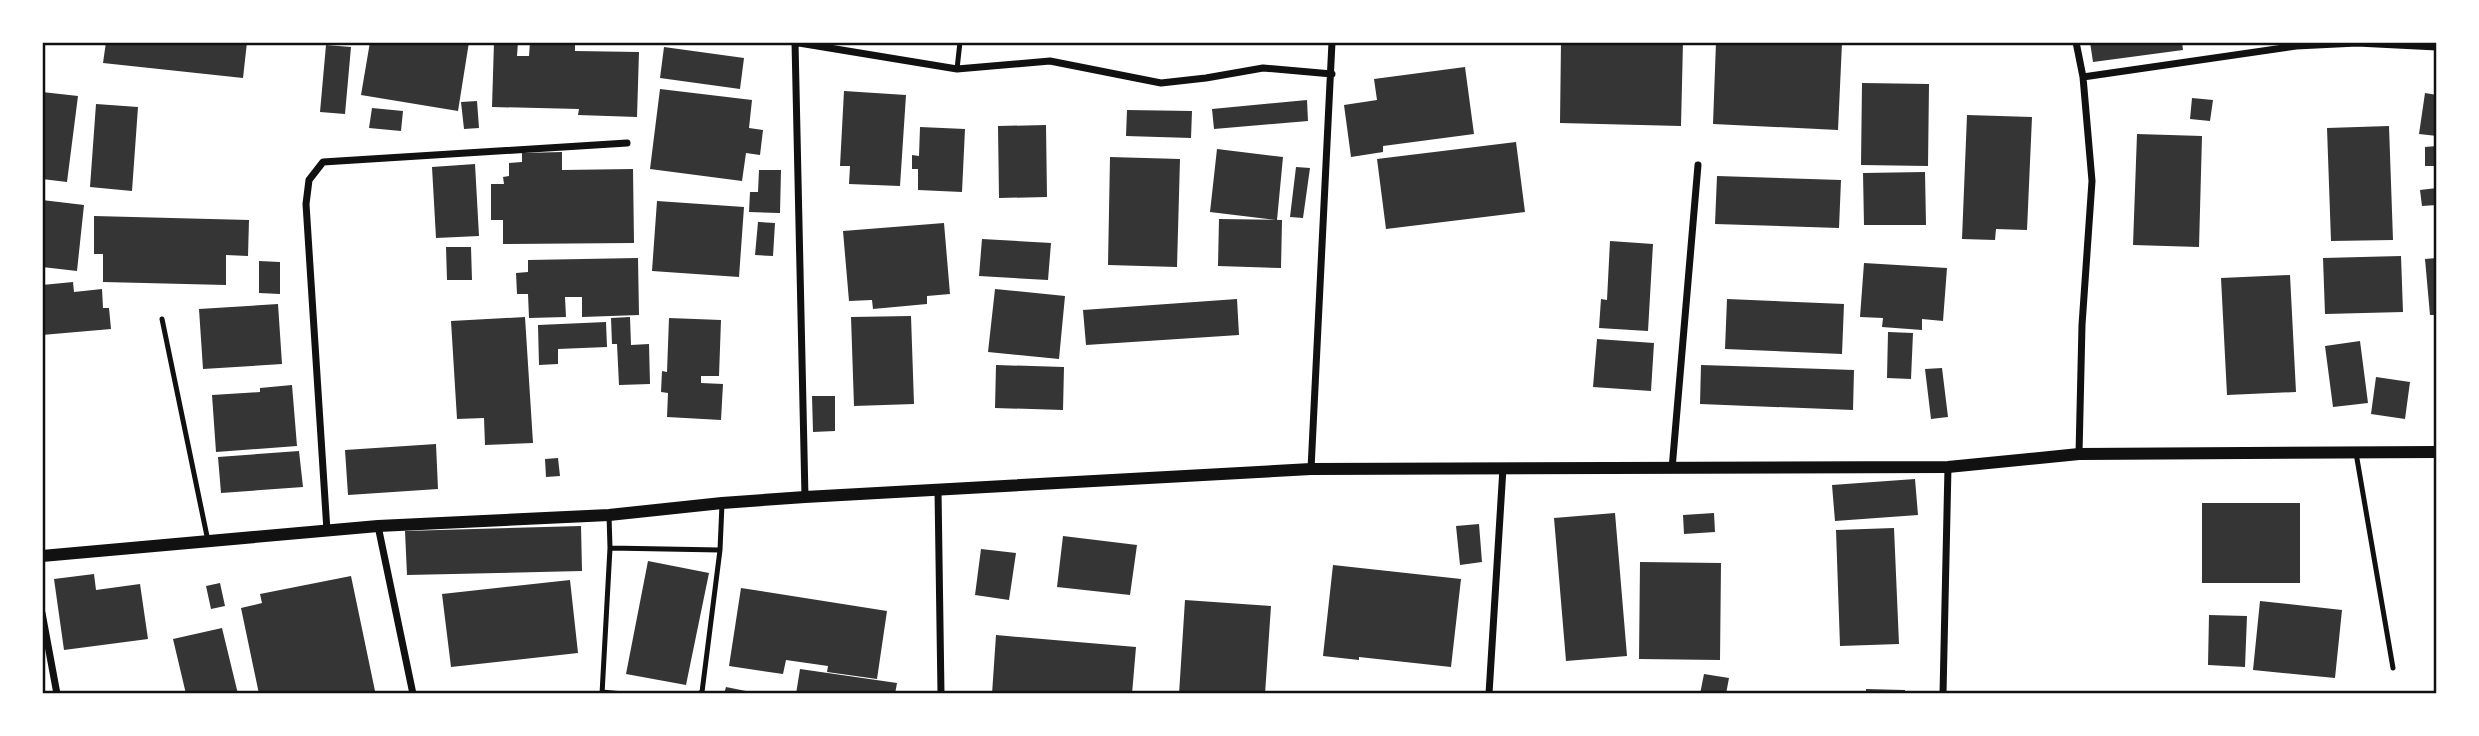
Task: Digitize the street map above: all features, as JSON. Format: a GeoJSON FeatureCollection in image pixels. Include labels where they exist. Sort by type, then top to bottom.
{"type":"FeatureCollection","features":[{"type":"Feature","properties":{"kind":"street"},"geometry":{"type":"LineString","coordinates":[[805,497],[794,42],[957,69],[1050,61],[1161,83],[1263,68],[1332,74]]}},
{"type":"Feature","properties":{"kind":"street"},"geometry":{"type":"LineString","coordinates":[[1311,469],[1332,42]]}},
{"type":"Feature","properties":{"kind":"street"},"geometry":{"type":"LineString","coordinates":[[2076,42],[2092,181],[2082,325],[2079,454]]}},
{"type":"Feature","properties":{"kind":"street"},"geometry":{"type":"LineString","coordinates":[[2082,77],[2297,46],[2357,43],[2437,47]]}},
{"type":"Feature","properties":{"kind":"street"},"geometry":{"type":"LineString","coordinates":[[327,531],[306,204],[309,180],[323,162],[628,143]]}},
{"type":"Feature","properties":{"kind":"street"},"geometry":{"type":"LineString","coordinates":[[1672,469],[1698,165]]}},
{"type":"Feature","properties":{"kind":"street"},"geometry":{"type":"LineString","coordinates":[[42,556],[378,526],[609,515],[805,497],[1311,469],[1948,467],[2079,454],[2437,452]]}},
{"type":"Feature","properties":{"kind":"street"},"geometry":{"type":"LineString","coordinates":[[1943,694],[1948,467]]}},
{"type":"Feature","properties":{"kind":"street"},"geometry":{"type":"LineString","coordinates":[[1489,694],[1503,468]]}},
{"type":"Feature","properties":{"kind":"street"},"geometry":{"type":"LineString","coordinates":[[938,490],[941,694]]}},
{"type":"Feature","properties":{"kind":"street"},"geometry":{"type":"LineString","coordinates":[[378,526],[413,694]]}},
{"type":"Feature","properties":{"kind":"street"},"geometry":{"type":"LineString","coordinates":[[42,613],[57,694]]}},
{"type":"Feature","properties":{"kind":"lane"},"geometry":{"type":"LineString","coordinates":[[957,69],[960,42]]}},
{"type":"Feature","properties":{"kind":"lane"},"geometry":{"type":"LineString","coordinates":[[162,319],[208,541]]}},
{"type":"Feature","properties":{"kind":"lane"},"geometry":{"type":"LineString","coordinates":[[2356,453],[2393,668]]}},
{"type":"Feature","properties":{"kind":"lane"},"geometry":{"type":"LineString","coordinates":[[698,694],[702,692],[720,550],[722,503]]}},
{"type":"Feature","properties":{"kind":"lane"},"geometry":{"type":"LineString","coordinates":[[609,515],[610,548],[602,693],[623,694]]}},
{"type":"Feature","properties":{"kind":"lane"},"geometry":{"type":"LineString","coordinates":[[610,548],[720,550]]}},
{"type":"Feature","properties":{"kind":"building"},"geometry":{"type":"Polygon","coordinates":[[[106,42],[247,42],[243,78],[103,63],[106,42]]]}},
{"type":"Feature","properties":{"kind":"building"},"geometry":{"type":"Polygon","coordinates":[[[370,42],[469,42],[458,111],[361,95],[370,42]]]}},
{"type":"Feature","properties":{"kind":"building"},"geometry":{"type":"Polygon","coordinates":[[[494,42],[518,42],[517,56],[529,56],[530,42],[575,42],[575,51],[639,52],[637,117],[578,115],[579,109],[492,107],[494,42]]]}},
{"type":"Feature","properties":{"kind":"building"},"geometry":{"type":"Polygon","coordinates":[[[1561,42],[1683,42],[1681,126],[1560,123],[1561,42]]]}},
{"type":"Feature","properties":{"kind":"building"},"geometry":{"type":"Polygon","coordinates":[[[1716,42],[1842,43],[1838,130],[1713,124],[1716,42]]]}},
{"type":"Feature","properties":{"kind":"building"},"geometry":{"type":"Polygon","coordinates":[[[2090,42],[2182,42],[2183,50],[2093,62],[2090,42]]]}},
{"type":"Feature","properties":{"kind":"building"},"geometry":{"type":"Polygon","coordinates":[[[326,45],[351,47],[345,114],[320,112],[326,45]]]}},
{"type":"Feature","properties":{"kind":"building"},"geometry":{"type":"Polygon","coordinates":[[[664,47],[744,58],[740,89],[660,78],[664,47]]]}},
{"type":"Feature","properties":{"kind":"building"},"geometry":{"type":"Polygon","coordinates":[[[1465,67],[1474,134],[1383,146],[1383,152],[1351,157],[1344,105],[1377,100],[1374,79],[1465,67]]]}},
{"type":"Feature","properties":{"kind":"building"},"geometry":{"type":"Polygon","coordinates":[[[1862,83],[1929,84],[1928,166],[1861,165],[1862,83]]]}},
{"type":"Feature","properties":{"kind":"building"},"geometry":{"type":"Polygon","coordinates":[[[660,89],[752,100],[749,128],[763,130],[760,155],[746,153],[742,181],[650,169],[660,89]]]}},
{"type":"Feature","properties":{"kind":"building"},"geometry":{"type":"Polygon","coordinates":[[[844,91],[906,95],[900,186],[849,184],[850,166],[840,166],[844,91]]]}},
{"type":"Feature","properties":{"kind":"building"},"geometry":{"type":"Polygon","coordinates":[[[42,92],[78,96],[67,182],[42,179],[42,92]]]}},
{"type":"Feature","properties":{"kind":"building"},"geometry":{"type":"Polygon","coordinates":[[[2425,93],[2437,95],[2437,136],[2419,134],[2425,93]]]}},
{"type":"Feature","properties":{"kind":"building"},"geometry":{"type":"Polygon","coordinates":[[[2192,98],[2213,100],[2210,121],[2190,119],[2192,98]]]}},
{"type":"Feature","properties":{"kind":"building"},"geometry":{"type":"Polygon","coordinates":[[[1307,100],[1308,121],[1214,129],[1212,109],[1307,100]]]}},
{"type":"Feature","properties":{"kind":"building"},"geometry":{"type":"Polygon","coordinates":[[[477,101],[479,128],[464,129],[461,102],[477,101]]]}},
{"type":"Feature","properties":{"kind":"building"},"geometry":{"type":"Polygon","coordinates":[[[96,104],[138,107],[132,191],[90,187],[96,104]]]}},
{"type":"Feature","properties":{"kind":"building"},"geometry":{"type":"Polygon","coordinates":[[[372,108],[403,111],[401,131],[369,128],[372,108]]]}},
{"type":"Feature","properties":{"kind":"building"},"geometry":{"type":"Polygon","coordinates":[[[1127,110],[1192,111],[1191,138],[1126,136],[1127,110]]]}},
{"type":"Feature","properties":{"kind":"building"},"geometry":{"type":"Polygon","coordinates":[[[1967,115],[2032,117],[2027,230],[1996,229],[1995,240],[1962,239],[1967,115]]]}},
{"type":"Feature","properties":{"kind":"building"},"geometry":{"type":"Polygon","coordinates":[[[1046,125],[1047,197],[999,198],[998,126],[1046,125]]]}},
{"type":"Feature","properties":{"kind":"building"},"geometry":{"type":"Polygon","coordinates":[[[2389,126],[2393,240],[2331,241],[2327,128],[2389,126]]]}},
{"type":"Feature","properties":{"kind":"building"},"geometry":{"type":"Polygon","coordinates":[[[920,127],[965,129],[962,192],[918,190],[918,169],[912,169],[912,155],[919,156],[920,127]]]}},
{"type":"Feature","properties":{"kind":"building"},"geometry":{"type":"Polygon","coordinates":[[[2137,134],[2202,136],[2199,247],[2133,245],[2137,134]]]}},
{"type":"Feature","properties":{"kind":"building"},"geometry":{"type":"Polygon","coordinates":[[[1516,142],[1525,212],[1386,229],[1377,159],[1516,142]]]}},
{"type":"Feature","properties":{"kind":"building"},"geometry":{"type":"Polygon","coordinates":[[[2437,146],[2437,166],[2425,166],[2425,147],[2437,146]]]}},
{"type":"Feature","properties":{"kind":"building"},"geometry":{"type":"Polygon","coordinates":[[[1217,149],[1283,157],[1277,220],[1210,212],[1217,149]]]}},
{"type":"Feature","properties":{"kind":"building"},"geometry":{"type":"Polygon","coordinates":[[[562,152],[562,170],[633,169],[634,243],[503,244],[503,220],[491,220],[491,184],[504,184],[503,177],[509,176],[509,163],[522,162],[522,153],[562,152]]]}},
{"type":"Feature","properties":{"kind":"building"},"geometry":{"type":"Polygon","coordinates":[[[1110,157],[1180,159],[1177,267],[1108,265],[1110,157]]]}},
{"type":"Feature","properties":{"kind":"building"},"geometry":{"type":"Polygon","coordinates":[[[475,164],[479,236],[436,238],[432,167],[475,164]]]}},
{"type":"Feature","properties":{"kind":"building"},"geometry":{"type":"Polygon","coordinates":[[[1296,167],[1310,168],[1303,218],[1290,217],[1296,167]]]}},
{"type":"Feature","properties":{"kind":"building"},"geometry":{"type":"Polygon","coordinates":[[[759,170],[781,170],[780,213],[749,212],[750,192],[758,192],[759,170]]]}},
{"type":"Feature","properties":{"kind":"building"},"geometry":{"type":"Polygon","coordinates":[[[1925,172],[1926,225],[1864,225],[1863,173],[1925,172]]]}},
{"type":"Feature","properties":{"kind":"building"},"geometry":{"type":"Polygon","coordinates":[[[1717,176],[1841,180],[1839,228],[1715,224],[1717,176]]]}},
{"type":"Feature","properties":{"kind":"building"},"geometry":{"type":"Polygon","coordinates":[[[2437,188],[2437,205],[2422,206],[2420,190],[2437,188]]]}},
{"type":"Feature","properties":{"kind":"building"},"geometry":{"type":"Polygon","coordinates":[[[42,200],[84,205],[77,271],[42,267],[42,200]]]}},
{"type":"Feature","properties":{"kind":"building"},"geometry":{"type":"Polygon","coordinates":[[[657,201],[744,207],[739,277],[652,271],[657,201]]]}},
{"type":"Feature","properties":{"kind":"building"},"geometry":{"type":"Polygon","coordinates":[[[94,216],[249,220],[248,256],[226,255],[226,285],[103,282],[103,254],[94,254],[94,216]]]}},
{"type":"Feature","properties":{"kind":"building"},"geometry":{"type":"Polygon","coordinates":[[[1219,219],[1282,220],[1281,268],[1218,266],[1219,219]]]}},
{"type":"Feature","properties":{"kind":"building"},"geometry":{"type":"Polygon","coordinates":[[[758,222],[775,223],[773,256],[755,255],[758,222]]]}},
{"type":"Feature","properties":{"kind":"building"},"geometry":{"type":"Polygon","coordinates":[[[944,223],[950,294],[927,296],[927,304],[873,309],[872,300],[849,301],[843,231],[944,223]]]}},
{"type":"Feature","properties":{"kind":"building"},"geometry":{"type":"Polygon","coordinates":[[[982,239],[1051,243],[1048,280],[979,276],[982,239]]]}},
{"type":"Feature","properties":{"kind":"building"},"geometry":{"type":"Polygon","coordinates":[[[1610,241],[1653,244],[1648,331],[1599,328],[1601,299],[1607,300],[1610,241]]]}},
{"type":"Feature","properties":{"kind":"building"},"geometry":{"type":"Polygon","coordinates":[[[446,247],[471,247],[472,280],[447,280],[446,247]]]}},
{"type":"Feature","properties":{"kind":"building"},"geometry":{"type":"Polygon","coordinates":[[[2401,256],[2403,312],[2325,314],[2323,258],[2401,256]]]}},
{"type":"Feature","properties":{"kind":"building"},"geometry":{"type":"Polygon","coordinates":[[[638,258],[639,315],[582,317],[582,297],[565,297],[566,317],[529,318],[528,294],[517,294],[516,273],[528,272],[528,260],[638,258]]]}},
{"type":"Feature","properties":{"kind":"building"},"geometry":{"type":"Polygon","coordinates":[[[2437,258],[2437,315],[2430,315],[2425,259],[2437,258]]]}},
{"type":"Feature","properties":{"kind":"building"},"geometry":{"type":"Polygon","coordinates":[[[259,261],[280,262],[280,294],[259,293],[259,261]]]}},
{"type":"Feature","properties":{"kind":"building"},"geometry":{"type":"Polygon","coordinates":[[[1864,263],[1947,268],[1943,321],[1922,319],[1922,330],[1882,327],[1883,318],[1860,317],[1864,263]]]}},
{"type":"Feature","properties":{"kind":"building"},"geometry":{"type":"Polygon","coordinates":[[[2290,275],[2296,392],[2227,395],[2221,278],[2290,275]]]}},
{"type":"Feature","properties":{"kind":"building"},"geometry":{"type":"Polygon","coordinates":[[[73,282],[74,292],[102,289],[103,308],[109,308],[111,329],[42,335],[42,285],[73,282]]]}},
{"type":"Feature","properties":{"kind":"building"},"geometry":{"type":"Polygon","coordinates":[[[995,289],[1065,296],[1059,359],[988,352],[995,289]]]}},
{"type":"Feature","properties":{"kind":"building"},"geometry":{"type":"Polygon","coordinates":[[[1237,299],[1239,335],[1086,345],[1083,310],[1237,299]]]}},
{"type":"Feature","properties":{"kind":"building"},"geometry":{"type":"Polygon","coordinates":[[[1727,299],[1844,304],[1842,354],[1725,349],[1727,299]]]}},
{"type":"Feature","properties":{"kind":"building"},"geometry":{"type":"Polygon","coordinates":[[[278,304],[282,364],[203,369],[199,309],[278,304]]]}},
{"type":"Feature","properties":{"kind":"building"},"geometry":{"type":"Polygon","coordinates":[[[911,316],[914,404],[854,406],[851,317],[911,316]]]}},
{"type":"Feature","properties":{"kind":"building"},"geometry":{"type":"Polygon","coordinates":[[[525,317],[533,443],[485,445],[484,418],[457,419],[451,321],[525,317]]]}},
{"type":"Feature","properties":{"kind":"building"},"geometry":{"type":"Polygon","coordinates":[[[630,317],[631,345],[649,344],[650,384],[619,385],[617,344],[612,344],[611,318],[630,317]]]}},
{"type":"Feature","properties":{"kind":"building"},"geometry":{"type":"Polygon","coordinates":[[[669,318],[721,320],[719,376],[701,376],[701,383],[723,384],[721,420],[667,417],[668,393],[661,392],[662,371],[667,372],[669,318]]]}},
{"type":"Feature","properties":{"kind":"building"},"geometry":{"type":"Polygon","coordinates":[[[606,322],[607,347],[558,349],[558,364],[539,365],[538,325],[606,322]]]}},
{"type":"Feature","properties":{"kind":"building"},"geometry":{"type":"Polygon","coordinates":[[[1888,332],[1913,333],[1911,379],[1887,378],[1888,332]]]}},
{"type":"Feature","properties":{"kind":"building"},"geometry":{"type":"Polygon","coordinates":[[[1597,339],[1654,343],[1651,391],[1593,387],[1597,339]]]}},
{"type":"Feature","properties":{"kind":"building"},"geometry":{"type":"Polygon","coordinates":[[[2360,341],[2368,403],[2333,407],[2325,346],[2360,341]]]}},
{"type":"Feature","properties":{"kind":"building"},"geometry":{"type":"Polygon","coordinates":[[[996,365],[1064,367],[1063,410],[995,408],[996,365]]]}},
{"type":"Feature","properties":{"kind":"building"},"geometry":{"type":"Polygon","coordinates":[[[1701,365],[1854,370],[1853,410],[1700,404],[1701,365]]]}},
{"type":"Feature","properties":{"kind":"building"},"geometry":{"type":"Polygon","coordinates":[[[1942,368],[1948,417],[1931,419],[1925,369],[1942,368]]]}},
{"type":"Feature","properties":{"kind":"building"},"geometry":{"type":"Polygon","coordinates":[[[2376,377],[2410,382],[2405,419],[2371,414],[2376,377]]]}},
{"type":"Feature","properties":{"kind":"building"},"geometry":{"type":"Polygon","coordinates":[[[292,385],[297,446],[216,452],[212,395],[260,392],[260,388],[292,385]]]}},
{"type":"Feature","properties":{"kind":"building"},"geometry":{"type":"Polygon","coordinates":[[[812,396],[835,396],[835,431],[813,432],[812,396]]]}},
{"type":"Feature","properties":{"kind":"building"},"geometry":{"type":"Polygon","coordinates":[[[436,444],[438,489],[348,495],[345,450],[436,444]]]}},
{"type":"Feature","properties":{"kind":"building"},"geometry":{"type":"Polygon","coordinates":[[[299,451],[303,487],[221,493],[218,457],[299,451]]]}},
{"type":"Feature","properties":{"kind":"building"},"geometry":{"type":"Polygon","coordinates":[[[558,458],[560,476],[546,477],[545,459],[558,458]]]}},
{"type":"Feature","properties":{"kind":"building"},"geometry":{"type":"Polygon","coordinates":[[[1915,479],[1918,515],[1835,521],[1832,485],[1915,479]]]}},
{"type":"Feature","properties":{"kind":"building"},"geometry":{"type":"Polygon","coordinates":[[[2202,503],[2300,503],[2300,583],[2202,583],[2202,503]]]}},
{"type":"Feature","properties":{"kind":"building"},"geometry":{"type":"Polygon","coordinates":[[[1615,513],[1627,656],[1566,661],[1554,518],[1615,513]]]}},
{"type":"Feature","properties":{"kind":"building"},"geometry":{"type":"Polygon","coordinates":[[[1714,513],[1715,532],[1684,534],[1683,515],[1714,513]]]}},
{"type":"Feature","properties":{"kind":"building"},"geometry":{"type":"Polygon","coordinates":[[[1479,524],[1482,562],[1460,565],[1456,526],[1479,524]]]}},
{"type":"Feature","properties":{"kind":"building"},"geometry":{"type":"Polygon","coordinates":[[[581,526],[582,571],[407,575],[405,531],[581,526]]]}},
{"type":"Feature","properties":{"kind":"building"},"geometry":{"type":"Polygon","coordinates":[[[1894,528],[1899,644],[1840,646],[1836,530],[1894,528]]]}},
{"type":"Feature","properties":{"kind":"building"},"geometry":{"type":"Polygon","coordinates":[[[1063,536],[1137,545],[1130,595],[1057,587],[1063,536]]]}},
{"type":"Feature","properties":{"kind":"building"},"geometry":{"type":"Polygon","coordinates":[[[981,549],[1016,553],[1009,600],[975,595],[981,549]]]}},
{"type":"Feature","properties":{"kind":"building"},"geometry":{"type":"Polygon","coordinates":[[[648,561],[709,573],[686,685],[626,674],[648,561]]]}},
{"type":"Feature","properties":{"kind":"building"},"geometry":{"type":"Polygon","coordinates":[[[1640,562],[1721,563],[1720,660],[1639,659],[1640,562]]]}},
{"type":"Feature","properties":{"kind":"building"},"geometry":{"type":"Polygon","coordinates":[[[1333,565],[1461,579],[1451,667],[1323,656],[1333,565]]]}},
{"type":"Feature","properties":{"kind":"building"},"geometry":{"type":"Polygon","coordinates":[[[94,574],[96,590],[140,584],[148,639],[64,650],[54,579],[94,574]]]}},
{"type":"Feature","properties":{"kind":"building"},"geometry":{"type":"Polygon","coordinates":[[[351,576],[375,691],[358,694],[259,694],[241,608],[262,603],[260,594],[351,576]]]}},
{"type":"Feature","properties":{"kind":"building"},"geometry":{"type":"Polygon","coordinates":[[[570,580],[578,653],[451,667],[442,594],[570,580]]]}},
{"type":"Feature","properties":{"kind":"building"},"geometry":{"type":"Polygon","coordinates":[[[220,583],[225,606],[211,609],[206,586],[220,583]]]}},
{"type":"Feature","properties":{"kind":"building"},"geometry":{"type":"Polygon","coordinates":[[[741,588],[887,611],[877,679],[827,672],[828,666],[786,660],[783,674],[729,666],[741,588]]]}},
{"type":"Feature","properties":{"kind":"building"},"geometry":{"type":"Polygon","coordinates":[[[1185,600],[1271,606],[1265,694],[1179,694],[1185,600]]]}},
{"type":"Feature","properties":{"kind":"building"},"geometry":{"type":"Polygon","coordinates":[[[2260,601],[2342,610],[2335,678],[2253,670],[2260,601]]]}},
{"type":"Feature","properties":{"kind":"building"},"geometry":{"type":"Polygon","coordinates":[[[2209,615],[2247,616],[2245,667],[2208,665],[2209,615]]]}},
{"type":"Feature","properties":{"kind":"building"},"geometry":{"type":"Polygon","coordinates":[[[222,628],[238,694],[186,694],[173,639],[222,628]]]}},
{"type":"Feature","properties":{"kind":"building"},"geometry":{"type":"Polygon","coordinates":[[[996,635],[1136,647],[1132,694],[992,694],[996,635]]]}},
{"type":"Feature","properties":{"kind":"building"},"geometry":{"type":"Polygon","coordinates":[[[800,669],[897,683],[895,694],[796,694],[800,669]]]}},
{"type":"Feature","properties":{"kind":"building"},"geometry":{"type":"Polygon","coordinates":[[[1704,674],[1729,678],[1726,694],[1700,694],[1704,674]]]}},
{"type":"Feature","properties":{"kind":"building"},"geometry":{"type":"Polygon","coordinates":[[[726,687],[756,693],[756,694],[724,694],[726,687]]]}},
{"type":"Feature","properties":{"kind":"building"},"geometry":{"type":"Polygon","coordinates":[[[1866,689],[1905,690],[1905,694],[1866,694],[1866,689]]]}}]}
